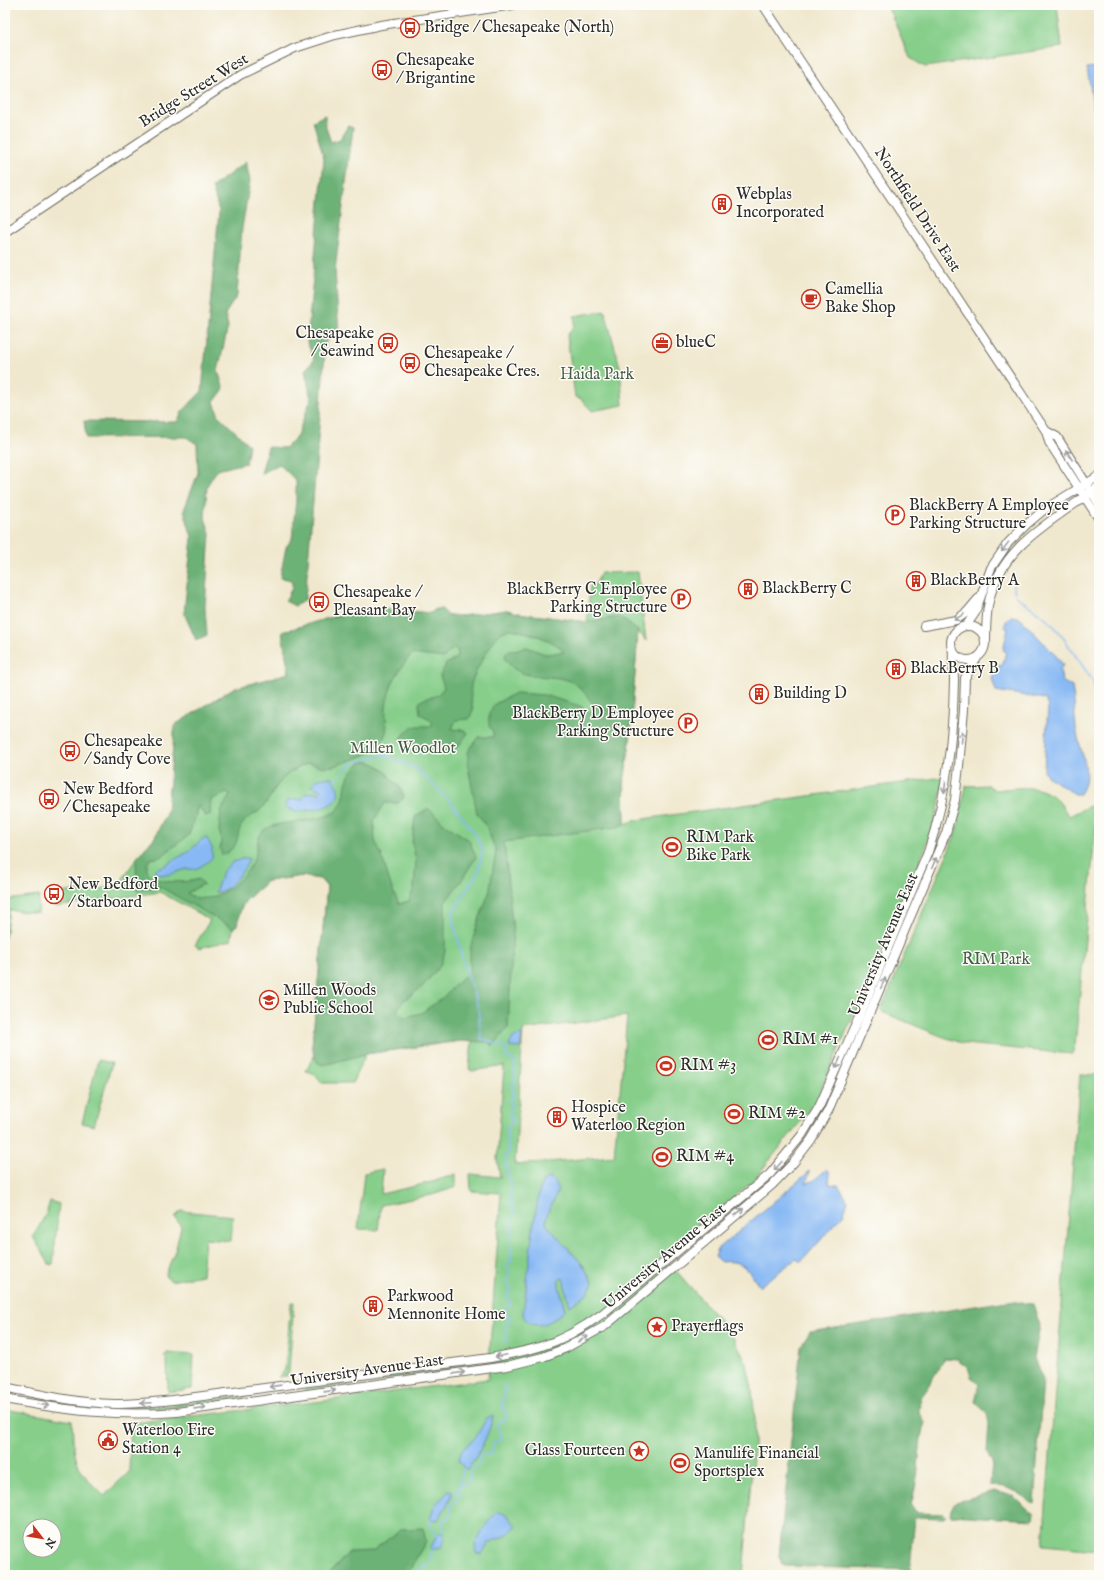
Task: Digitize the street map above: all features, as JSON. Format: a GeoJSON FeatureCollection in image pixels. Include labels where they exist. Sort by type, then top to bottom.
{"type":"FeatureCollection","features":[{"type":"Feature","properties":{"kind":"main road","name":"Bridge Street West"},"geometry":{"type":"LineString","coordinates":[[5,232],[240,75],[296,48],[335,34],[381,25],[512,5]]}},
{"type":"Feature","properties":{"kind":"main road","name":"Northfield Drive East"},"geometry":{"type":"LineString","coordinates":[[763,5],[1046,432],[1049,442],[1099,519]]}},
{"type":"Feature","properties":{"kind":"main road","name":"Northfield Drive East"},"geometry":{"type":"LineString","coordinates":[[1046,432],[1057,437],[1099,504]]}},
{"type":"Feature","properties":{"kind":"main road"},"geometry":{"type":"LineString","coordinates":[[966,626],[975,613],[991,568],[1008,543],[1045,509],[1099,476]]}},
{"type":"Feature","properties":{"kind":"main road"},"geometry":{"type":"LineString","coordinates":[[986,641],[977,627],[966,626],[957,630],[954,634],[951,645],[952,650],[960,658],[966,660],[976,658],[984,651],[986,641],[989,601],[996,580],[1008,560],[1034,532],[1099,486]]}},
{"type":"Feature","properties":{"kind":"main road"},"geometry":{"type":"LineString","coordinates":[[924,626],[956,620],[967,612],[983,592]]}},
{"type":"Feature","properties":{"kind":"main road","name":"University Avenue East"},"geometry":{"type":"LineString","coordinates":[[5,1387],[80,1401],[115,1404],[148,1403],[173,1400],[490,1358],[539,1347],[552,1342],[587,1325],[602,1314],[770,1174],[802,1135],[819,1107],[860,1015],[928,852],[936,829],[944,797],[952,725],[954,678],[952,650]]}},
{"type":"Feature","properties":{"kind":"main road","name":"University Avenue East"},"geometry":{"type":"LineString","coordinates":[[5,1399],[78,1411],[104,1413],[148,1414],[177,1412],[507,1366],[543,1357],[566,1348],[604,1326],[772,1185],[794,1162],[811,1140],[828,1111],[946,833],[955,800],[964,710],[965,678],[976,658]]}},
{"type":"Feature","properties":{"kind":"green space"},"geometry":{"type":"Polygon","coordinates":[[[887,5],[1057,5],[1062,47],[925,67],[910,58],[887,5]]]}},
{"type":"Feature","properties":{"kind":"green space"},"geometry":{"type":"Polygon","coordinates":[[[325,115],[325,125],[331,142],[340,139],[348,126],[353,128],[335,270],[339,334],[326,341],[305,600],[295,606],[285,601],[292,588],[292,582],[288,579],[280,578],[286,547],[292,539],[296,500],[296,481],[279,464],[261,474],[268,447],[285,448],[297,436],[311,399],[305,370],[314,360],[307,342],[324,158],[313,121],[325,115]]]}},
{"type":"Feature","properties":{"kind":"green space"},"geometry":{"type":"Polygon","coordinates":[[[246,162],[250,181],[242,228],[237,296],[225,314],[228,326],[218,371],[224,389],[214,402],[219,416],[249,445],[246,463],[217,470],[207,486],[205,518],[210,533],[205,608],[207,635],[196,640],[184,613],[192,537],[184,510],[198,473],[197,444],[186,437],[86,438],[84,421],[177,422],[182,412],[202,391],[219,211],[212,187],[246,162]]]}},
{"type":"Feature","properties":{"kind":"green space","name":"Haida Park"},"geometry":{"type":"Polygon","coordinates":[[[605,311],[620,367],[623,405],[592,411],[581,399],[575,397],[567,335],[574,327],[574,316],[605,311]]]}},
{"type":"Feature","properties":{"kind":"green space"},"geometry":{"type":"Polygon","coordinates":[[[638,572],[646,641],[638,631],[630,742],[624,781],[625,824],[636,820],[944,777],[938,810],[926,846],[816,1102],[753,1181],[664,1257],[723,1324],[734,1339],[747,1364],[752,1390],[755,1420],[743,1575],[5,1575],[5,1409],[72,1421],[74,1448],[80,1469],[104,1496],[129,1472],[131,1423],[323,1401],[488,1379],[489,1365],[431,1373],[430,1369],[489,1362],[501,1193],[471,1191],[470,1174],[500,1177],[497,1160],[504,1066],[472,1071],[469,1069],[472,1041],[461,1041],[366,1054],[352,1083],[322,1083],[316,1075],[306,1071],[314,1056],[312,1046],[327,887],[320,879],[302,876],[267,881],[246,900],[241,908],[237,925],[233,928],[231,940],[199,948],[195,945],[210,920],[160,892],[55,907],[57,901],[56,893],[117,887],[136,859],[155,837],[167,812],[175,725],[232,689],[289,673],[282,632],[349,612],[384,609],[461,616],[507,610],[517,613],[587,622],[590,586],[595,585],[601,573],[638,572]],[[627,1016],[523,1030],[515,1165],[614,1156],[627,1016]]]}},
{"type":"Feature","properties":{"kind":"green space","name":"Millen Woodlot"},"geometry":{"type":"Polygon","coordinates":[[[384,609],[431,613],[435,609],[442,609],[447,615],[461,616],[507,610],[518,613],[587,622],[620,617],[638,631],[630,742],[624,781],[625,824],[617,827],[504,842],[513,932],[508,1028],[493,1046],[489,1042],[461,1041],[365,1054],[324,1065],[318,1063],[314,1056],[312,1046],[327,886],[320,879],[302,876],[267,881],[246,900],[241,908],[237,925],[233,928],[160,887],[137,890],[136,859],[155,837],[167,812],[175,725],[232,689],[289,673],[282,632],[349,612],[384,609]],[[510,629],[504,631],[497,637],[479,665],[471,685],[473,710],[469,719],[456,720],[452,729],[463,730],[468,733],[456,748],[449,751],[427,750],[411,746],[400,740],[407,731],[413,727],[432,726],[432,720],[420,714],[419,703],[426,698],[435,696],[441,692],[444,687],[440,676],[446,664],[456,658],[458,651],[454,648],[443,658],[412,654],[395,678],[389,693],[386,708],[386,732],[380,744],[370,752],[358,758],[329,767],[308,763],[289,773],[277,785],[263,807],[247,819],[241,826],[233,848],[222,855],[220,849],[221,839],[219,830],[221,811],[230,795],[226,793],[211,800],[210,815],[205,816],[198,805],[194,822],[188,836],[160,857],[150,859],[147,868],[149,874],[163,881],[173,882],[199,879],[204,884],[187,893],[196,897],[209,898],[219,894],[232,886],[244,875],[252,863],[258,840],[263,831],[269,827],[317,818],[333,813],[341,806],[346,783],[355,768],[364,762],[378,765],[399,786],[404,798],[398,803],[385,803],[374,821],[375,841],[381,854],[392,889],[399,904],[409,901],[414,888],[416,860],[412,843],[415,817],[428,808],[446,825],[469,840],[476,857],[461,881],[445,902],[445,952],[440,966],[422,987],[403,1001],[397,1011],[405,1017],[421,1013],[441,999],[470,970],[470,949],[489,893],[496,851],[486,826],[477,813],[468,767],[468,752],[478,737],[493,737],[493,732],[489,726],[489,713],[495,704],[515,693],[544,695],[580,706],[591,713],[595,707],[579,687],[570,681],[555,677],[531,675],[523,673],[512,667],[505,659],[506,652],[527,647],[545,654],[564,652],[560,647],[547,640],[532,634],[510,629]]]}},
{"type":"Feature","properties":{"kind":"green space","name":"RIM Park"},"geometry":{"type":"Polygon","coordinates":[[[988,785],[995,790],[1030,788],[1046,792],[1060,803],[1069,816],[1098,802],[1075,1045],[1072,1054],[965,1044],[941,1036],[882,1012],[881,1010],[951,845],[958,826],[966,786],[988,785]]]}},
{"type":"Feature","properties":{"kind":"green space"},"geometry":{"type":"Polygon","coordinates":[[[39,896],[38,913],[9,910],[5,938],[5,900],[39,896]]]}},
{"type":"Feature","properties":{"kind":"green space"},"geometry":{"type":"Polygon","coordinates":[[[98,1060],[112,1063],[94,1126],[82,1123],[98,1060]]]}},
{"type":"Feature","properties":{"kind":"green space"},"geometry":{"type":"Polygon","coordinates":[[[1080,1074],[1099,1075],[1099,1330],[1095,1436],[1099,1436],[1099,1550],[1043,1545],[1080,1074]]]}},
{"type":"Feature","properties":{"kind":"green space"},"geometry":{"type":"Polygon","coordinates":[[[383,1169],[381,1194],[432,1182],[456,1174],[456,1187],[432,1195],[381,1205],[378,1230],[358,1229],[364,1173],[383,1169]]]}},
{"type":"Feature","properties":{"kind":"green space"},"geometry":{"type":"Polygon","coordinates":[[[50,1201],[59,1204],[53,1264],[50,1265],[33,1237],[46,1214],[50,1201]]]}},
{"type":"Feature","properties":{"kind":"green space"},"geometry":{"type":"Polygon","coordinates":[[[181,1211],[233,1216],[231,1241],[205,1239],[202,1275],[171,1281],[165,1276],[176,1248],[181,1227],[175,1217],[181,1211]]]}},
{"type":"Feature","properties":{"kind":"green space"},"geometry":{"type":"Polygon","coordinates":[[[1007,1301],[1033,1304],[1040,1325],[1034,1358],[1043,1380],[1034,1504],[1012,1490],[990,1485],[992,1462],[987,1452],[989,1424],[987,1413],[975,1402],[979,1384],[971,1377],[968,1367],[957,1359],[945,1358],[921,1398],[919,1412],[925,1422],[921,1437],[917,1479],[911,1506],[918,1513],[944,1514],[946,1516],[944,1518],[915,1517],[910,1570],[784,1566],[779,1556],[801,1346],[810,1332],[1007,1301]]]}},
{"type":"Feature","properties":{"kind":"green space"},"geometry":{"type":"Polygon","coordinates":[[[291,1302],[294,1302],[289,1372],[287,1376],[278,1377],[285,1370],[291,1302]]]}},
{"type":"Feature","properties":{"kind":"green space"},"geometry":{"type":"Polygon","coordinates":[[[167,1353],[194,1355],[192,1389],[168,1392],[167,1360],[164,1356],[167,1353]]]}},
{"type":"Feature","properties":{"kind":"green space"},"geometry":{"type":"Polygon","coordinates":[[[428,1369],[429,1373],[305,1391],[305,1386],[428,1369]]]}},
{"type":"Feature","properties":{"kind":"green space"},"geometry":{"type":"Polygon","coordinates":[[[261,1393],[226,1401],[163,1409],[116,1410],[116,1407],[169,1405],[261,1393]]]}},
{"type":"Feature","properties":{"kind":"green space"},"geometry":{"type":"Polygon","coordinates":[[[994,1491],[1014,1496],[1029,1511],[1034,1513],[1033,1520],[950,1515],[951,1509],[956,1502],[994,1491]]]}},
{"type":"Feature","properties":{"kind":"green space"},"geometry":{"type":"Polygon","coordinates":[[[423,1528],[426,1541],[407,1575],[328,1575],[349,1552],[372,1551],[402,1529],[423,1528]]]}},
{"type":"Feature","properties":{"kind":"water"},"geometry":{"type":"Polygon","coordinates":[[[1099,67],[1099,121],[1095,116],[1087,68],[1099,67]]]}},
{"type":"Feature","properties":{"kind":"water"},"geometry":{"type":"Polygon","coordinates":[[[1011,616],[1018,617],[1023,621],[1058,658],[1063,665],[1060,670],[1062,681],[1072,687],[1076,728],[1086,770],[1084,786],[1080,794],[1075,794],[1048,777],[1044,770],[1048,707],[1045,699],[996,691],[992,678],[998,665],[1002,666],[1006,652],[1003,650],[1008,629],[1004,627],[1007,620],[1011,616]]]}},
{"type":"Feature","properties":{"kind":"water"},"geometry":{"type":"Polygon","coordinates":[[[331,777],[336,785],[338,796],[331,804],[318,809],[301,811],[295,811],[285,807],[288,800],[302,799],[306,793],[320,793],[321,790],[312,786],[313,783],[320,779],[331,777]]]}},
{"type":"Feature","properties":{"kind":"water"},"geometry":{"type":"Polygon","coordinates":[[[207,838],[212,848],[212,858],[203,865],[195,869],[187,869],[166,875],[158,874],[154,871],[189,851],[202,839],[207,838]]]}},
{"type":"Feature","properties":{"kind":"water"},"geometry":{"type":"Polygon","coordinates":[[[245,858],[249,859],[244,869],[235,880],[220,892],[215,892],[223,871],[233,862],[245,858]]]}},
{"type":"Feature","properties":{"kind":"water"},"geometry":{"type":"Polygon","coordinates":[[[522,1035],[520,1048],[509,1047],[513,1038],[522,1035]]]}},
{"type":"Feature","properties":{"kind":"water"},"geometry":{"type":"Polygon","coordinates":[[[827,1169],[830,1173],[829,1184],[838,1185],[848,1200],[843,1215],[801,1262],[796,1259],[760,1286],[745,1267],[735,1262],[721,1262],[715,1257],[718,1249],[810,1171],[806,1183],[813,1181],[827,1169]]]}},
{"type":"Feature","properties":{"kind":"water"},"geometry":{"type":"Polygon","coordinates":[[[551,1178],[557,1185],[558,1189],[547,1214],[546,1224],[583,1265],[593,1283],[587,1294],[570,1306],[563,1278],[559,1279],[565,1310],[555,1319],[538,1325],[527,1321],[523,1315],[533,1228],[539,1193],[542,1182],[551,1178]]]}},
{"type":"Feature","properties":{"kind":"water"},"geometry":{"type":"Polygon","coordinates":[[[493,1416],[489,1430],[480,1450],[468,1469],[464,1468],[459,1461],[461,1451],[476,1437],[487,1418],[493,1416]]]}},
{"type":"Feature","properties":{"kind":"water"},"geometry":{"type":"Polygon","coordinates":[[[449,1491],[453,1492],[438,1520],[430,1519],[434,1506],[449,1491]]]}},
{"type":"Feature","properties":{"kind":"water"},"geometry":{"type":"Polygon","coordinates":[[[498,1511],[508,1516],[516,1526],[507,1535],[489,1543],[482,1554],[476,1553],[475,1544],[487,1523],[498,1511]]]}},
{"type":"Feature","properties":{"kind":"water"},"geometry":{"type":"Polygon","coordinates":[[[442,1532],[445,1540],[441,1547],[432,1550],[431,1548],[435,1539],[442,1532]]]}},
{"type":"Feature","properties":{"kind":"waterway"},"geometry":{"type":"LineString","coordinates":[[1013,585],[1016,596],[1047,619],[1060,633],[1093,681],[1099,725]]}},
{"type":"Feature","properties":{"kind":"waterway"},"geometry":{"type":"LineString","coordinates":[[334,781],[353,763],[383,755],[416,768],[450,801],[473,831],[483,849],[478,872],[452,914],[462,958],[478,1007],[481,1039],[504,1046],[507,1050],[506,1057],[514,1061],[516,1066],[514,1072],[516,1081],[512,1086],[514,1097],[510,1099],[512,1107],[509,1114],[513,1119],[512,1124],[507,1127],[508,1152],[506,1156],[506,1165],[511,1187],[510,1193],[512,1206],[515,1214],[511,1221],[513,1230],[510,1238],[512,1245],[512,1258],[507,1265],[510,1275],[506,1281],[511,1290],[507,1295],[511,1305],[506,1307],[506,1313],[510,1318],[506,1325],[507,1343]]}},
{"type":"Feature","properties":{"kind":"waterway"},"geometry":{"type":"LineString","coordinates":[[442,1532],[443,1521],[448,1518],[451,1505],[460,1496],[458,1490],[459,1486],[467,1485],[469,1483],[470,1471],[479,1465],[480,1456],[493,1453],[494,1441],[500,1440],[502,1435],[497,1425],[499,1422],[504,1420],[506,1416],[502,1404],[506,1390],[503,1384]]}},
{"type":"Feature","properties":{"kind":"waterway"},"geometry":{"type":"LineString","coordinates":[[459,1486],[464,1468]]}},
{"type":"Feature","properties":{"kind":"waterway"},"geometry":{"type":"LineString","coordinates":[[453,1492],[458,1490]]}},
{"type":"Feature","properties":{"kind":"waterway"},"geometry":{"type":"LineString","coordinates":[[431,1519],[430,1525],[433,1528],[436,1537]]}},
{"type":"Feature","properties":{"kind":"waterway"},"geometry":{"type":"LineString","coordinates":[[418,1575],[420,1568],[430,1562],[432,1550]]}},
{"type":"Feature","properties":{"kind":"place","name":"Bridge / Chesapeake (North)"},"geometry":{"type":"Point","coordinates":[410,28]}},
{"type":"Feature","properties":{"kind":"place","name":"Chesapeake / Brigantine"},"geometry":{"type":"Point","coordinates":[382,70]}},
{"type":"Feature","properties":{"kind":"place","name":"Webplas Incorporated"},"geometry":{"type":"Point","coordinates":[722,204]}},
{"type":"Feature","properties":{"kind":"place","name":"Camellia Bake Shop"},"geometry":{"type":"Point","coordinates":[811,299]}},
{"type":"Feature","properties":{"kind":"place","name":"Chesapeake / Seawind"},"geometry":{"type":"Point","coordinates":[388,343]}},
{"type":"Feature","properties":{"kind":"place","name":"blueC"},"geometry":{"type":"Point","coordinates":[662,343]}},
{"type":"Feature","properties":{"kind":"place","name":"Chesapeake / Chesapeake Cres."},"geometry":{"type":"Point","coordinates":[410,363]}},
{"type":"Feature","properties":{"kind":"place","name":"BlackBerry A Employee Parking Structure"},"geometry":{"type":"Point","coordinates":[895,515]}},
{"type":"Feature","properties":{"kind":"place","name":"BlackBerry A"},"geometry":{"type":"Point","coordinates":[916,581]}},
{"type":"Feature","properties":{"kind":"place","name":"BlackBerry C"},"geometry":{"type":"Point","coordinates":[748,589]}},
{"type":"Feature","properties":{"kind":"place","name":"BlackBerry C Employee Parking Structure"},"geometry":{"type":"Point","coordinates":[681,599]}},
{"type":"Feature","properties":{"kind":"place","name":"Chesapeake / Pleasant Bay"},"geometry":{"type":"Point","coordinates":[319,602]}},
{"type":"Feature","properties":{"kind":"place","name":"BlackBerry B"},"geometry":{"type":"Point","coordinates":[896,669]}},
{"type":"Feature","properties":{"kind":"place","name":"Building D"},"geometry":{"type":"Point","coordinates":[759,694]}},
{"type":"Feature","properties":{"kind":"place","name":"BlackBerry D Employee Parking Structure"},"geometry":{"type":"Point","coordinates":[688,723]}},
{"type":"Feature","properties":{"kind":"place","name":"Chesapeake / Sandy Cove"},"geometry":{"type":"Point","coordinates":[70,751]}},
{"type":"Feature","properties":{"kind":"place","name":"New Bedford / Chesapeake"},"geometry":{"type":"Point","coordinates":[49,799]}},
{"type":"Feature","properties":{"kind":"place","name":"RIM Park Bike Park"},"geometry":{"type":"Point","coordinates":[672,847]}},
{"type":"Feature","properties":{"kind":"place","name":"New Bedford / Starboard"},"geometry":{"type":"Point","coordinates":[54,894]}},
{"type":"Feature","properties":{"kind":"place","name":"Millen Woods Public School"},"geometry":{"type":"Point","coordinates":[269,1000]}},
{"type":"Feature","properties":{"kind":"place","name":"RIM #1"},"geometry":{"type":"Point","coordinates":[768,1040]}},
{"type":"Feature","properties":{"kind":"place","name":"RIM #3"},"geometry":{"type":"Point","coordinates":[666,1066]}},
{"type":"Feature","properties":{"kind":"place","name":"RIM #2"},"geometry":{"type":"Point","coordinates":[734,1114]}},
{"type":"Feature","properties":{"kind":"place","name":"Hospice Waterloo Region"},"geometry":{"type":"Point","coordinates":[557,1117]}},
{"type":"Feature","properties":{"kind":"place","name":"RIM #4"},"geometry":{"type":"Point","coordinates":[662,1157]}},
{"type":"Feature","properties":{"kind":"place","name":"Parkwood Mennonite Home"},"geometry":{"type":"Point","coordinates":[373,1306]}},
{"type":"Feature","properties":{"kind":"place","name":"Prayerflags"},"geometry":{"type":"Point","coordinates":[657,1327]}},
{"type":"Feature","properties":{"kind":"place","name":"Waterloo Fire Station 4"},"geometry":{"type":"Point","coordinates":[108,1440]}},
{"type":"Feature","properties":{"kind":"place","name":"Glass Fourteen"},"geometry":{"type":"Point","coordinates":[639,1451]}},
{"type":"Feature","properties":{"kind":"place","name":"Manulife Financial Sportsplex"},"geometry":{"type":"Point","coordinates":[680,1463]}}]}
